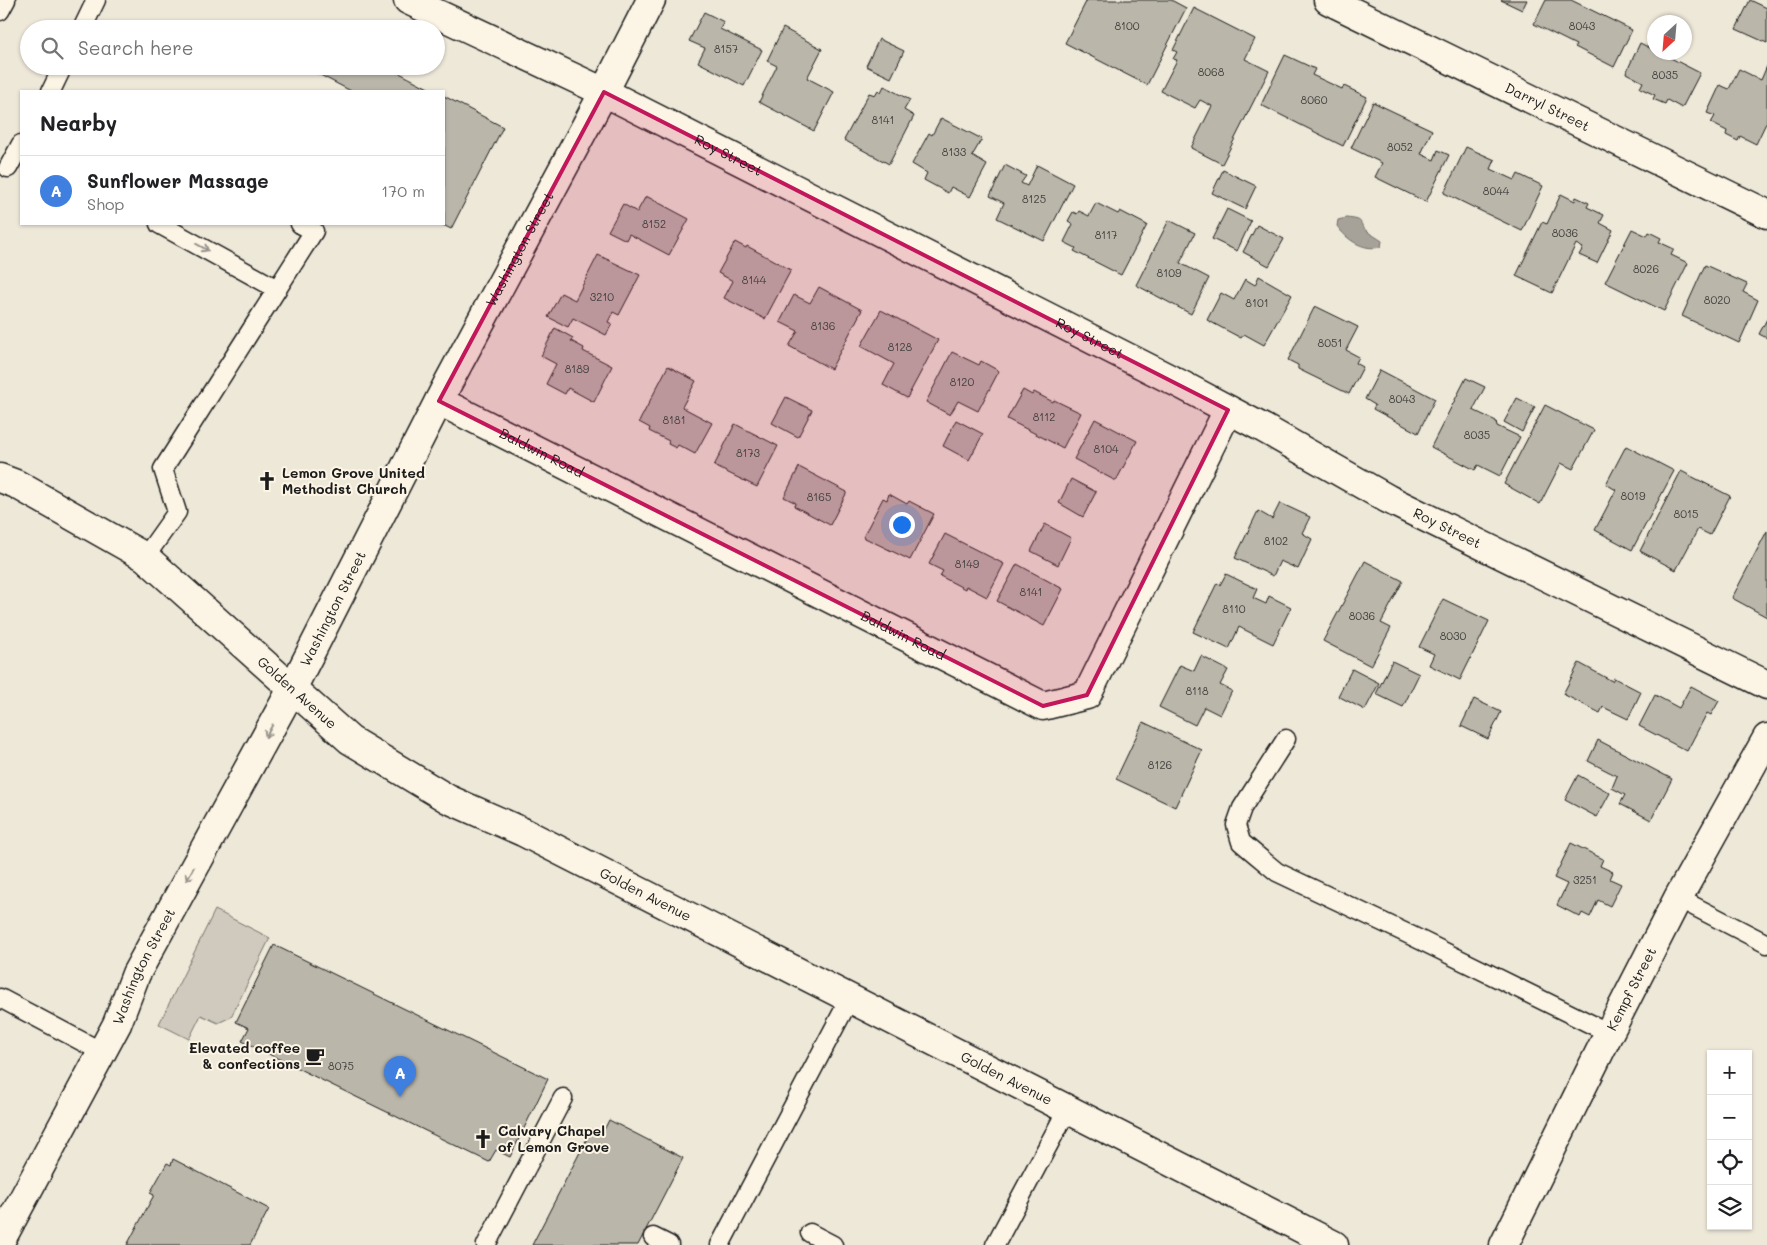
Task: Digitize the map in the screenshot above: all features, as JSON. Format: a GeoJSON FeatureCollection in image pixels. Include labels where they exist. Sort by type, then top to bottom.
{"type":"FeatureCollection","features":[{"type":"Feature","properties":{"kind":"street","name":"Roy Street"},"geometry":{"type":"LineString","coordinates":[[408,0],[604,92],[1182,385],[1388,499],[1767,685]]}},
{"type":"Feature","properties":{"kind":"street","name":"Washington Street"},"geometry":{"type":"LineString","coordinates":[[0,1242],[117,1024],[136,974],[292,689],[439,401],[604,92],[650,0]]}},
{"type":"Feature","properties":{"kind":"street","name":"Darryl Street"},"geometry":{"type":"LineString","coordinates":[[1328,0],[1767,214]]}},
{"type":"Feature","properties":{"kind":"street","name":"Baldwin Road"},"geometry":{"type":"LineString","coordinates":[[439,401],[1043,706],[1087,696],[1228,410]]}},
{"type":"Feature","properties":{"kind":"street","name":"Golden Avenue"},"geometry":{"type":"LineString","coordinates":[[0,478],[16,484],[145,557],[350,740],[448,799],[523,832],[849,1000],[1334,1245]]}},
{"type":"Feature","properties":{"kind":"street","name":"Kempf Street"},"geometry":{"type":"LineString","coordinates":[[1504,1245],[1678,898],[1767,738]]}},
{"type":"Feature","properties":{"kind":"lane"},"geometry":{"type":"LineString","coordinates":[[0,11],[6,0]]}},
{"type":"Feature","properties":{"kind":"lane"},"geometry":{"type":"LineString","coordinates":[[86,20],[96,0]]}},
{"type":"Feature","properties":{"kind":"lane"},"geometry":{"type":"LineString","coordinates":[[51,90],[59,75]]}},
{"type":"Feature","properties":{"kind":"lane"},"geometry":{"type":"LineString","coordinates":[[10,168],[20,146]]}},
{"type":"Feature","properties":{"kind":"lane"},"geometry":{"type":"LineString","coordinates":[[161,225],[277,289]]}},
{"type":"Feature","properties":{"kind":"lane"},"geometry":{"type":"LineString","coordinates":[[145,557],[177,512],[163,468],[277,289],[307,228]]}},
{"type":"Feature","properties":{"kind":"lane"},"geometry":{"type":"LineString","coordinates":[[1286,739],[1242,808],[1236,825],[1241,842],[1277,872],[1609,1033]]}},
{"type":"Feature","properties":{"kind":"lane"},"geometry":{"type":"LineString","coordinates":[[1678,898],[1767,944]]}},
{"type":"Feature","properties":{"kind":"lane"},"geometry":{"type":"LineString","coordinates":[[0,998],[102,1052]]}},
{"type":"Feature","properties":{"kind":"lane"},"geometry":{"type":"LineString","coordinates":[[720,1245],[849,1000]]}},
{"type":"Feature","properties":{"kind":"lane"},"geometry":{"type":"LineString","coordinates":[[486,1245],[563,1098]]}},
{"type":"Feature","properties":{"kind":"lane"},"geometry":{"type":"LineString","coordinates":[[995,1245],[1067,1110]]}},
{"type":"Feature","properties":{"kind":"lane"},"geometry":{"type":"LineString","coordinates":[[810,1233],[833,1245]]}},
{"type":"Feature","properties":{"kind":"lane"},"geometry":{"type":"LineString","coordinates":[[653,1237],[669,1245]]}},
{"type":"Feature","properties":{"kind":"highlighted area"},"geometry":{"type":"Polygon","coordinates":[[[604,92],[1228,410],[1087,695],[1043,706],[439,401],[604,92]]]}},
{"type":"Feature","properties":{"kind":"shaded area"},"geometry":{"type":"Polygon","coordinates":[[[1346,218],[1359,221],[1365,229],[1382,241],[1381,247],[1362,246],[1346,236],[1337,226],[1338,220],[1346,218]]]}},
{"type":"Feature","properties":{"kind":"shaded area"},"geometry":{"type":"Polygon","coordinates":[[[215,910],[270,938],[231,1017],[218,1023],[201,1015],[189,1039],[159,1024],[215,910]]]}},
{"type":"Feature","properties":{"kind":"building"},"geometry":{"type":"Polygon","coordinates":[[[1087,0],[1171,0],[1186,8],[1147,85],[1065,43],[1087,0]]]}},
{"type":"Feature","properties":{"kind":"building"},"geometry":{"type":"Polygon","coordinates":[[[1501,0],[1527,0],[1522,10],[1501,0]]]}},
{"type":"Feature","properties":{"kind":"building"},"geometry":{"type":"Polygon","coordinates":[[[1546,0],[1571,0],[1632,30],[1614,67],[1534,24],[1546,0]]]}},
{"type":"Feature","properties":{"kind":"building"},"geometry":{"type":"Polygon","coordinates":[[[1750,0],[1767,8],[1767,43],[1736,29],[1750,0]]]}},
{"type":"Feature","properties":{"kind":"building"},"geometry":{"type":"Polygon","coordinates":[[[1194,8],[1255,39],[1245,59],[1269,71],[1222,164],[1191,148],[1212,106],[1200,100],[1195,108],[1161,91],[1177,60],[1173,59],[1177,52],[1173,50],[1194,8]]]}},
{"type":"Feature","properties":{"kind":"building"},"geometry":{"type":"Polygon","coordinates":[[[704,12],[724,22],[720,29],[762,50],[744,86],[698,62],[705,48],[689,41],[704,12]]]}},
{"type":"Feature","properties":{"kind":"building"},"geometry":{"type":"Polygon","coordinates":[[[783,28],[822,49],[807,78],[834,92],[814,131],[759,102],[777,66],[767,61],[783,28]]]}},
{"type":"Feature","properties":{"kind":"building"},"geometry":{"type":"Polygon","coordinates":[[[879,39],[904,51],[891,78],[866,66],[879,39]]]}},
{"type":"Feature","properties":{"kind":"building"},"geometry":{"type":"Polygon","coordinates":[[[1640,43],[1647,46],[1647,60],[1675,60],[1700,73],[1682,108],[1667,100],[1665,104],[1653,99],[1655,95],[1640,88],[1643,82],[1626,73],[1640,43]]]}},
{"type":"Feature","properties":{"kind":"building"},"geometry":{"type":"Polygon","coordinates":[[[1285,55],[1315,69],[1312,75],[1342,89],[1344,86],[1367,97],[1343,146],[1261,105],[1285,55]]]}},
{"type":"Feature","properties":{"kind":"building"},"geometry":{"type":"Polygon","coordinates":[[[1767,66],[1767,121],[1756,144],[1740,136],[1738,141],[1726,135],[1727,131],[1711,123],[1715,116],[1707,113],[1720,85],[1729,89],[1739,69],[1761,80],[1767,66]]]}},
{"type":"Feature","properties":{"kind":"building"},"geometry":{"type":"Polygon","coordinates":[[[320,75],[403,75],[432,90],[349,90],[320,75]]]}},
{"type":"Feature","properties":{"kind":"building"},"geometry":{"type":"Polygon","coordinates":[[[884,86],[910,100],[904,110],[914,116],[889,164],[844,140],[869,93],[875,95],[878,90],[881,92],[884,86]]]}},
{"type":"Feature","properties":{"kind":"building"},"geometry":{"type":"Polygon","coordinates":[[[445,97],[503,127],[451,229],[443,225],[445,225],[445,97]]]}},
{"type":"Feature","properties":{"kind":"building"},"geometry":{"type":"Polygon","coordinates":[[[1373,102],[1432,130],[1421,154],[1434,160],[1438,150],[1449,155],[1426,202],[1375,177],[1382,163],[1351,148],[1373,102]]]}},
{"type":"Feature","properties":{"kind":"building"},"geometry":{"type":"Polygon","coordinates":[[[941,118],[982,139],[972,156],[987,165],[970,197],[951,187],[948,193],[924,180],[927,173],[912,164],[929,133],[932,135],[941,118]]]}},
{"type":"Feature","properties":{"kind":"building"},"geometry":{"type":"Polygon","coordinates":[[[1466,147],[1495,160],[1491,169],[1515,180],[1518,174],[1543,186],[1522,231],[1444,193],[1466,147]]]}},
{"type":"Feature","properties":{"kind":"building"},"geometry":{"type":"Polygon","coordinates":[[[1005,165],[1026,176],[1021,183],[1027,186],[1037,165],[1073,184],[1044,241],[997,218],[1004,203],[990,196],[1005,165]]]}},
{"type":"Feature","properties":{"kind":"building"},"geometry":{"type":"Polygon","coordinates":[[[1223,170],[1256,186],[1245,209],[1212,193],[1223,170]]]}},
{"type":"Feature","properties":{"kind":"building"},"geometry":{"type":"Polygon","coordinates":[[[1561,194],[1575,201],[1576,197],[1589,203],[1587,207],[1604,215],[1600,223],[1613,230],[1597,263],[1579,255],[1583,248],[1576,244],[1552,293],[1516,276],[1542,222],[1547,224],[1561,194]]]}},
{"type":"Feature","properties":{"kind":"building"},"geometry":{"type":"Polygon","coordinates":[[[646,196],[689,219],[669,255],[629,234],[626,240],[608,231],[623,204],[637,212],[646,196]]]}},
{"type":"Feature","properties":{"kind":"building"},"geometry":{"type":"Polygon","coordinates":[[[1096,203],[1118,214],[1120,211],[1147,225],[1121,275],[1074,251],[1076,248],[1064,242],[1073,224],[1068,221],[1073,212],[1077,214],[1079,211],[1089,216],[1096,203]]]}},
{"type":"Feature","properties":{"kind":"building"},"geometry":{"type":"Polygon","coordinates":[[[1227,209],[1251,221],[1237,251],[1212,239],[1227,209]]]}},
{"type":"Feature","properties":{"kind":"building"},"geometry":{"type":"Polygon","coordinates":[[[1169,220],[1195,233],[1180,263],[1209,278],[1191,314],[1136,285],[1169,220]]]}},
{"type":"Feature","properties":{"kind":"building"},"geometry":{"type":"Polygon","coordinates":[[[1257,225],[1284,239],[1269,266],[1243,252],[1257,225]]]}},
{"type":"Feature","properties":{"kind":"building"},"geometry":{"type":"Polygon","coordinates":[[[1632,229],[1647,236],[1649,232],[1661,238],[1659,242],[1674,249],[1671,255],[1688,263],[1664,311],[1605,282],[1632,229]]]}},
{"type":"Feature","properties":{"kind":"building"},"geometry":{"type":"Polygon","coordinates":[[[735,242],[746,248],[747,246],[791,270],[765,319],[724,298],[733,281],[718,273],[735,242]]]}},
{"type":"Feature","properties":{"kind":"building"},"geometry":{"type":"Polygon","coordinates":[[[598,255],[640,275],[619,315],[613,312],[608,322],[612,324],[606,335],[573,318],[568,327],[548,317],[561,293],[575,300],[598,255]]]}},
{"type":"Feature","properties":{"kind":"building"},"geometry":{"type":"Polygon","coordinates":[[[1705,265],[1747,284],[1743,292],[1758,300],[1739,343],[1682,316],[1705,265]]]}},
{"type":"Feature","properties":{"kind":"building"},"geometry":{"type":"Polygon","coordinates":[[[1259,276],[1292,295],[1264,345],[1244,334],[1241,338],[1207,320],[1221,293],[1234,300],[1245,279],[1255,285],[1259,276]]]}},
{"type":"Feature","properties":{"kind":"building"},"geometry":{"type":"Polygon","coordinates":[[[819,287],[862,310],[831,369],[789,346],[798,331],[780,322],[794,295],[810,303],[819,287]]]}},
{"type":"Feature","properties":{"kind":"building"},"geometry":{"type":"Polygon","coordinates":[[[1315,306],[1358,327],[1346,350],[1359,357],[1356,363],[1363,367],[1349,394],[1298,369],[1298,365],[1288,360],[1315,306]]]}},
{"type":"Feature","properties":{"kind":"building"},"geometry":{"type":"Polygon","coordinates":[[[881,310],[938,340],[907,398],[883,385],[894,364],[861,346],[881,310]]]}},
{"type":"Feature","properties":{"kind":"building"},"geometry":{"type":"Polygon","coordinates":[[[1767,319],[1767,338],[1759,334],[1767,319]]]}},
{"type":"Feature","properties":{"kind":"building"},"geometry":{"type":"Polygon","coordinates":[[[555,328],[573,338],[571,341],[584,348],[583,351],[612,366],[594,402],[568,388],[565,394],[546,384],[556,364],[541,356],[555,328]]]}},
{"type":"Feature","properties":{"kind":"building"},"geometry":{"type":"Polygon","coordinates":[[[952,352],[979,365],[981,361],[999,371],[978,411],[958,401],[950,415],[926,402],[952,352]]]}},
{"type":"Feature","properties":{"kind":"building"},"geometry":{"type":"Polygon","coordinates":[[[668,366],[696,381],[682,407],[712,423],[695,454],[678,445],[676,448],[668,444],[669,441],[649,431],[650,428],[639,422],[668,366]]]}},
{"type":"Feature","properties":{"kind":"building"},"geometry":{"type":"Polygon","coordinates":[[[1380,370],[1435,399],[1418,433],[1373,409],[1375,405],[1365,399],[1380,370]]]}},
{"type":"Feature","properties":{"kind":"building"},"geometry":{"type":"Polygon","coordinates":[[[1466,378],[1485,387],[1473,410],[1496,421],[1497,426],[1520,437],[1500,476],[1478,465],[1475,470],[1431,447],[1466,378]]]}},
{"type":"Feature","properties":{"kind":"building"},"geometry":{"type":"Polygon","coordinates":[[[1023,390],[1032,395],[1034,392],[1081,413],[1063,448],[1007,419],[1023,390]]]}},
{"type":"Feature","properties":{"kind":"building"},"geometry":{"type":"Polygon","coordinates":[[[786,397],[812,410],[798,437],[772,423],[786,397]]]}},
{"type":"Feature","properties":{"kind":"building"},"geometry":{"type":"Polygon","coordinates":[[[1517,398],[1535,407],[1522,432],[1504,422],[1517,398]]]}},
{"type":"Feature","properties":{"kind":"building"},"geometry":{"type":"Polygon","coordinates":[[[1545,405],[1594,430],[1573,469],[1561,463],[1540,504],[1504,484],[1545,405]]]}},
{"type":"Feature","properties":{"kind":"building"},"geometry":{"type":"Polygon","coordinates":[[[1095,419],[1137,441],[1116,481],[1074,459],[1095,419]]]}},
{"type":"Feature","properties":{"kind":"building"},"geometry":{"type":"Polygon","coordinates":[[[956,420],[983,434],[969,460],[943,446],[956,420]]]}},
{"type":"Feature","properties":{"kind":"building"},"geometry":{"type":"Polygon","coordinates":[[[735,424],[778,446],[757,487],[714,466],[735,424]]]}},
{"type":"Feature","properties":{"kind":"building"},"geometry":{"type":"Polygon","coordinates":[[[1626,446],[1674,471],[1632,550],[1595,530],[1616,490],[1606,484],[1626,446]]]}},
{"type":"Feature","properties":{"kind":"building"},"geometry":{"type":"Polygon","coordinates":[[[799,467],[847,492],[830,525],[794,506],[796,503],[784,497],[799,467]]]}},
{"type":"Feature","properties":{"kind":"building"},"geometry":{"type":"Polygon","coordinates":[[[1681,471],[1730,496],[1710,535],[1698,529],[1676,570],[1640,551],[1681,471]]]}},
{"type":"Feature","properties":{"kind":"building"},"geometry":{"type":"Polygon","coordinates":[[[1071,479],[1096,492],[1083,517],[1059,503],[1071,479]]]}},
{"type":"Feature","properties":{"kind":"building"},"geometry":{"type":"Polygon","coordinates":[[[889,494],[907,504],[909,501],[934,514],[910,560],[863,537],[883,498],[887,500],[889,494]]]}},
{"type":"Feature","properties":{"kind":"building"},"geometry":{"type":"Polygon","coordinates":[[[1280,503],[1310,517],[1302,533],[1312,539],[1298,569],[1280,561],[1273,576],[1235,558],[1258,511],[1272,519],[1280,503]]]}},
{"type":"Feature","properties":{"kind":"building"},"geometry":{"type":"Polygon","coordinates":[[[1045,524],[1071,538],[1058,565],[1031,551],[1045,524]]]}},
{"type":"Feature","properties":{"kind":"building"},"geometry":{"type":"Polygon","coordinates":[[[1767,531],[1767,617],[1732,598],[1767,531]]]}},
{"type":"Feature","properties":{"kind":"building"},"geometry":{"type":"Polygon","coordinates":[[[945,534],[1004,564],[987,597],[966,586],[965,589],[940,576],[943,571],[929,564],[945,534]]]}},
{"type":"Feature","properties":{"kind":"building"},"geometry":{"type":"Polygon","coordinates":[[[1365,561],[1403,581],[1381,623],[1391,628],[1371,666],[1323,641],[1365,561]]]}},
{"type":"Feature","properties":{"kind":"building"},"geometry":{"type":"Polygon","coordinates":[[[1017,564],[1063,589],[1044,626],[997,601],[1017,564]]]}},
{"type":"Feature","properties":{"kind":"building"},"geometry":{"type":"Polygon","coordinates":[[[1226,574],[1257,589],[1253,598],[1266,604],[1269,596],[1291,607],[1273,644],[1239,627],[1229,649],[1193,632],[1217,583],[1220,585],[1226,574]]]}},
{"type":"Feature","properties":{"kind":"building"},"geometry":{"type":"Polygon","coordinates":[[[1443,599],[1489,621],[1460,680],[1429,665],[1434,654],[1419,647],[1443,599]]]}},
{"type":"Feature","properties":{"kind":"building"},"geometry":{"type":"Polygon","coordinates":[[[1201,656],[1228,670],[1220,685],[1232,691],[1220,715],[1204,707],[1195,725],[1159,707],[1180,665],[1194,671],[1201,656]]]}},
{"type":"Feature","properties":{"kind":"building"},"geometry":{"type":"Polygon","coordinates":[[[1392,661],[1419,674],[1403,707],[1376,694],[1392,661]]]}},
{"type":"Feature","properties":{"kind":"building"},"geometry":{"type":"Polygon","coordinates":[[[1579,663],[1612,681],[1614,678],[1641,692],[1628,719],[1603,707],[1600,713],[1563,694],[1579,663]]]}},
{"type":"Feature","properties":{"kind":"building"},"geometry":{"type":"Polygon","coordinates":[[[1352,669],[1379,683],[1365,710],[1338,696],[1352,669]]]}},
{"type":"Feature","properties":{"kind":"building"},"geometry":{"type":"Polygon","coordinates":[[[1691,686],[1719,701],[1711,715],[1707,713],[1687,751],[1639,726],[1655,695],[1679,708],[1691,686]]]}},
{"type":"Feature","properties":{"kind":"building"},"geometry":{"type":"Polygon","coordinates":[[[1474,699],[1501,712],[1488,739],[1461,726],[1474,699]]]}},
{"type":"Feature","properties":{"kind":"building"},"geometry":{"type":"Polygon","coordinates":[[[1143,722],[1202,750],[1175,807],[1116,779],[1143,722]]]}},
{"type":"Feature","properties":{"kind":"building"},"geometry":{"type":"Polygon","coordinates":[[[1598,740],[1672,779],[1651,820],[1620,804],[1625,795],[1612,788],[1617,776],[1588,761],[1598,740]]]}},
{"type":"Feature","properties":{"kind":"building"},"geometry":{"type":"Polygon","coordinates":[[[1578,775],[1610,793],[1597,817],[1565,800],[1578,775]]]}},
{"type":"Feature","properties":{"kind":"building"},"geometry":{"type":"Polygon","coordinates":[[[1571,843],[1603,859],[1600,866],[1613,872],[1610,879],[1621,884],[1610,906],[1598,900],[1590,917],[1582,913],[1580,917],[1557,905],[1567,884],[1554,878],[1571,843]]]}},
{"type":"Feature","properties":{"kind":"building"},"geometry":{"type":"Polygon","coordinates":[[[274,945],[548,1079],[510,1157],[496,1150],[489,1162],[242,1041],[249,1028],[236,1022],[274,945]]]}},
{"type":"Feature","properties":{"kind":"building"},"geometry":{"type":"Polygon","coordinates":[[[609,1120],[683,1158],[638,1245],[532,1245],[592,1129],[602,1134],[609,1120]]]}},
{"type":"Feature","properties":{"kind":"building"},"geometry":{"type":"Polygon","coordinates":[[[173,1159],[269,1209],[250,1245],[127,1245],[154,1195],[150,1193],[167,1163],[171,1165],[173,1159]]]}},
{"type":"Feature","properties":{"kind":"place","name":"Lemon Grove United Methodist Church"},"geometry":{"type":"Point","coordinates":[267,481]}},
{"type":"Feature","properties":{"kind":"place","name":"Elevated coffee & confections"},"geometry":{"type":"Point","coordinates":[315,1056]}},
{"type":"Feature","properties":{"kind":"place","name":"Sunflower Massage"},"geometry":{"type":"Point","coordinates":[400,1097]}},
{"type":"Feature","properties":{"kind":"place","name":"Calvary Chapel of Lemon Grove"},"geometry":{"type":"Point","coordinates":[483,1139]}}]}
